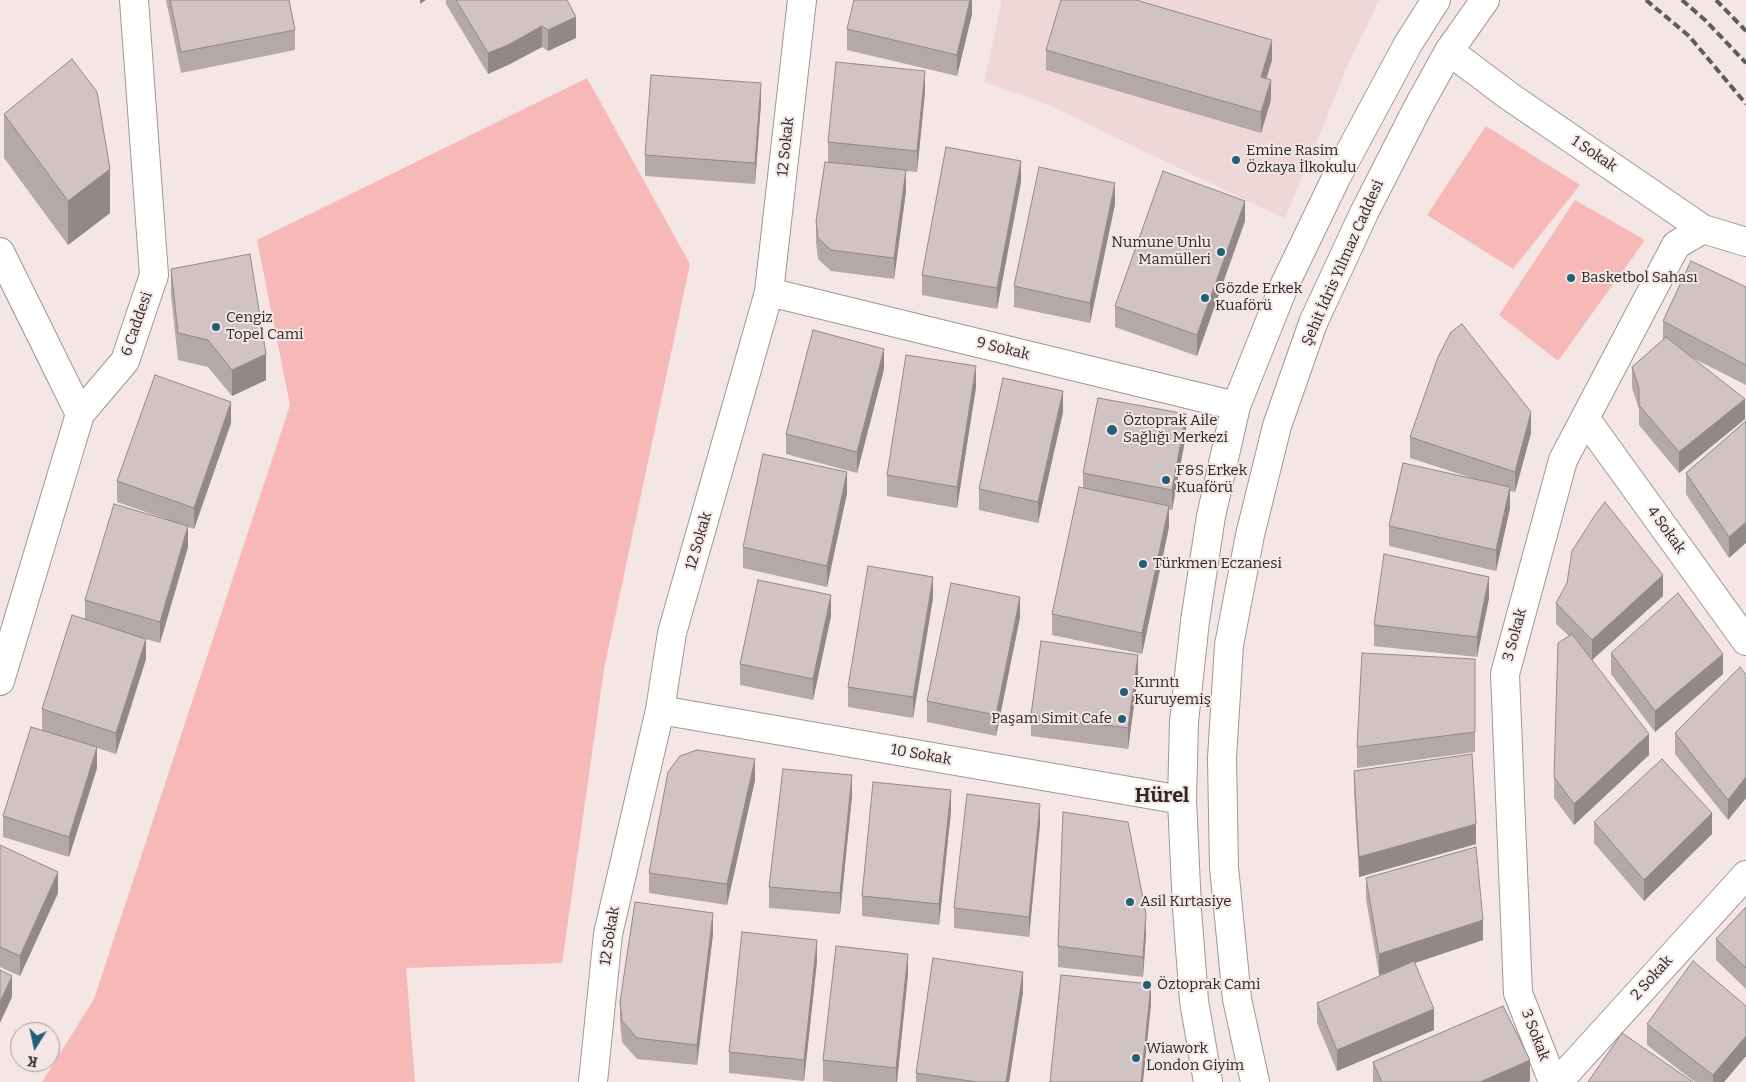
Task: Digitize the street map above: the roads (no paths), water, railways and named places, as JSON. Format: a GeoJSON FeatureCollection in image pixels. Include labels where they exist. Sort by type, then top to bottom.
{"type":"FeatureCollection","features":[{"type":"Feature","properties":{"kind":"street","name":"6 Caddesi"},"geometry":{"type":"LineString","coordinates":[[0,681],[80,414],[125,361],[154,275],[134,0]]}},
{"type":"Feature","properties":{"kind":"street","name":"12 Sokak"},"geometry":{"type":"LineString","coordinates":[[593,1082],[608,934],[660,710],[672,633],[769,292],[802,0]]}},
{"type":"Feature","properties":{"kind":"street"},"geometry":{"type":"LineString","coordinates":[[1208,1082],[1194,1001],[1187,909],[1182,800],[1184,722],[1195,621],[1211,516],[1236,406],[1284,286],[1337,176],[1408,44],[1436,0]]}},
{"type":"Feature","properties":{"kind":"street","name":"Şehit İdris Yılmaz Caddesi"},"geometry":{"type":"LineString","coordinates":[[1255,1082],[1237,1000],[1224,867],[1222,758],[1230,645],[1247,553],[1277,426],[1313,323],[1364,212],[1449,50],[1485,0]]}},
{"type":"Feature","properties":{"kind":"street","name":"1 Sokak"},"geometry":{"type":"LineString","coordinates":[[1449,50],[1509,96],[1703,229],[1746,242]]}},
{"type":"Feature","properties":{"kind":"street","name":"3 Sokak"},"geometry":{"type":"LineString","coordinates":[[1553,1082],[1518,993],[1505,674],[1563,460],[1676,245],[1703,229]]}},
{"type":"Feature","properties":{"kind":"street"},"geometry":{"type":"LineString","coordinates":[[0,252],[80,414]]}},
{"type":"Feature","properties":{"kind":"street","name":"9 Sokak"},"geometry":{"type":"LineString","coordinates":[[769,292],[1236,406]]}},
{"type":"Feature","properties":{"kind":"street","name":"4 Sokak"},"geometry":{"type":"LineString","coordinates":[[1585,418],[1746,641]]}},
{"type":"Feature","properties":{"kind":"street","name":"10 Sokak"},"geometry":{"type":"LineString","coordinates":[[660,710],[1182,800]]}},
{"type":"Feature","properties":{"kind":"street","name":"2 Sokak"},"geometry":{"type":"LineString","coordinates":[[1558,1082],[1746,875]]}},
{"type":"Feature","properties":{"kind":"railway"},"geometry":{"type":"LineString","coordinates":[[1646,0],[1689,36],[1746,104]]}},
{"type":"Feature","properties":{"kind":"railway"},"geometry":{"type":"LineString","coordinates":[[1682,0],[1705,20],[1746,63]]}},
{"type":"Feature","properties":{"kind":"railway"},"geometry":{"type":"LineString","coordinates":[[1716,0],[1746,31]]}},
{"type":"Feature","properties":{"kind":"place","name":"Emine Rasim Özkaya İlkokulu"},"geometry":{"type":"Point","coordinates":[1236,160]}},
{"type":"Feature","properties":{"kind":"place","name":"Numune Unlu Mamülleri"},"geometry":{"type":"Point","coordinates":[1221,252]}},
{"type":"Feature","properties":{"kind":"place","name":"Basketbol Sahası"},"geometry":{"type":"Point","coordinates":[1571,278]}},
{"type":"Feature","properties":{"kind":"place","name":"Gözde Erkek Kuaförü"},"geometry":{"type":"Point","coordinates":[1205,298]}},
{"type":"Feature","properties":{"kind":"place","name":"Cengiz Topel Cami"},"geometry":{"type":"Point","coordinates":[216,327]}},
{"type":"Feature","properties":{"kind":"place","name":"Öztoprak Aile Sağlığı Merkezi"},"geometry":{"type":"Point","coordinates":[1112,430]}},
{"type":"Feature","properties":{"kind":"place","name":"F&S Erkek Kuaförü"},"geometry":{"type":"Point","coordinates":[1166,480]}},
{"type":"Feature","properties":{"kind":"place","name":"Türkmen Eczanesi"},"geometry":{"type":"Point","coordinates":[1143,564]}},
{"type":"Feature","properties":{"kind":"place","name":"Kırıntı Kuruyemiş"},"geometry":{"type":"Point","coordinates":[1124,692]}},
{"type":"Feature","properties":{"kind":"place","name":"Paşam Simit Cafe"},"geometry":{"type":"Point","coordinates":[1122,719]}},
{"type":"Feature","properties":{"kind":"place","name":"Asil Kırtasiye"},"geometry":{"type":"Point","coordinates":[1130,902]}},
{"type":"Feature","properties":{"kind":"place","name":"Öztoprak Cami"},"geometry":{"type":"Point","coordinates":[1147,985]}},
{"type":"Feature","properties":{"kind":"place","name":"Wiawork London Giyim"},"geometry":{"type":"Point","coordinates":[1136,1058]}},
{"type":"Feature","properties":{"kind":"district","name":"Hürel"},"geometry":{"type":"Point","coordinates":[1162,796]}}]}
